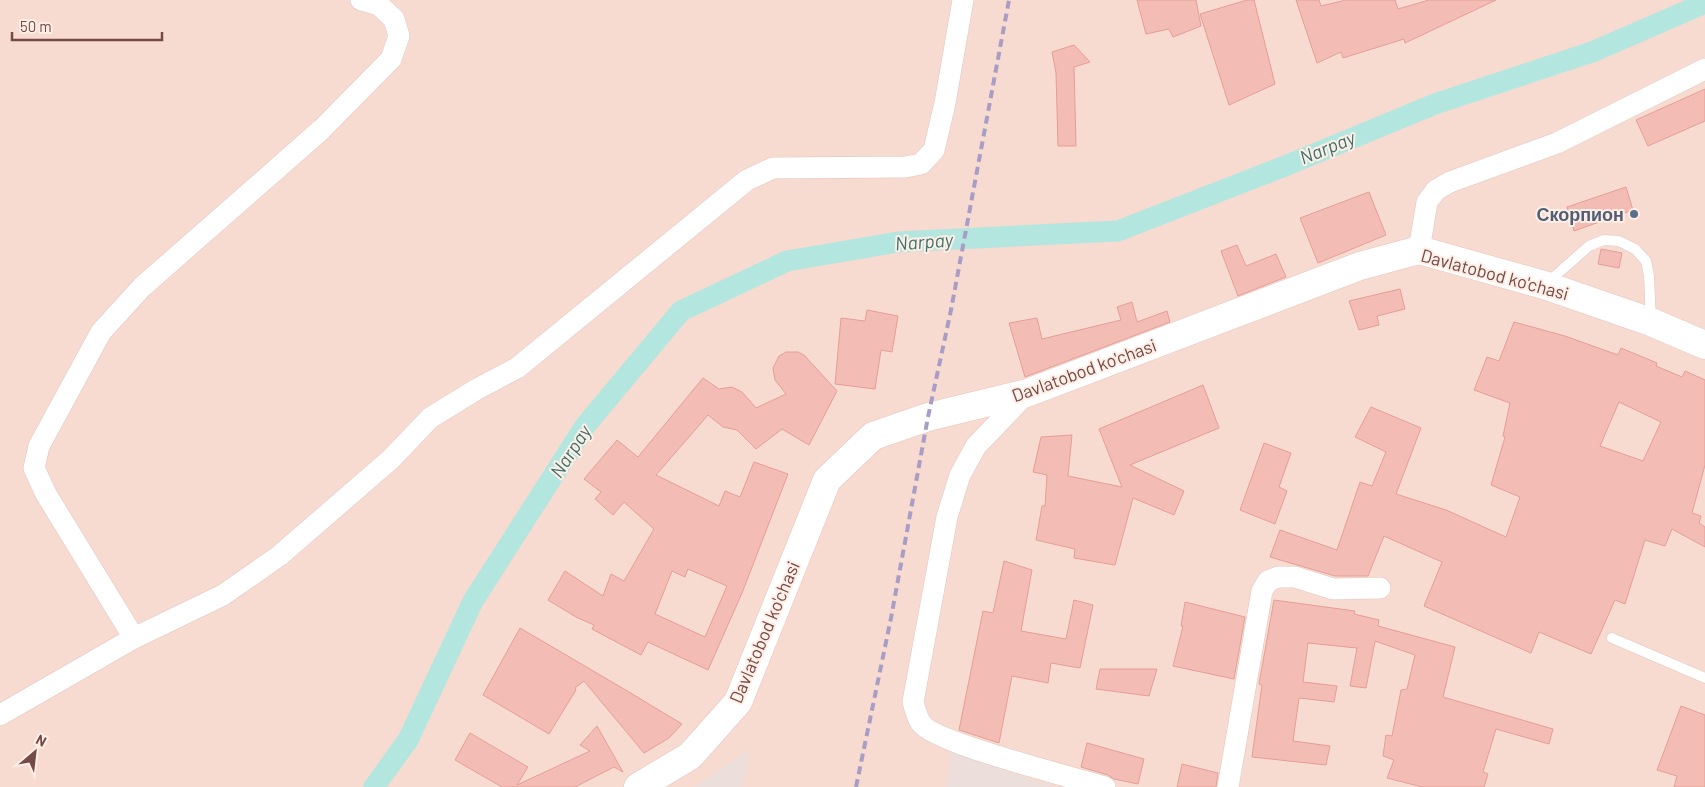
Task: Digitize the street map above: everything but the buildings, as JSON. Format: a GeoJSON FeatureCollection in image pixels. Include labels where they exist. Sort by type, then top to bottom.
{"type":"FeatureCollection","features":[{"type":"Feature","properties":{"kind":"street"},"geometry":{"type":"LineString","coordinates":[[134,638],[46,494],[34,468],[38,446],[101,332],[142,288],[322,129],[391,59],[399,36],[394,19],[379,5],[361,0]]}},
{"type":"Feature","properties":{"kind":"street"},"geometry":{"type":"LineString","coordinates":[[0,715],[134,638],[223,596],[279,556],[391,459],[430,418],[477,389],[517,368],[747,180],[773,168],[905,168],[921,164],[934,150],[945,103],[963,0]]}},
{"type":"Feature","properties":{"kind":"street"},"geometry":{"type":"LineString","coordinates":[[1419,250],[1427,202],[1436,190],[1450,182],[1558,142],[1705,69]]}},
{"type":"Feature","properties":{"kind":"street","name":"Davlatobod ko'chasi"},"geometry":{"type":"LineString","coordinates":[[638,787],[690,756],[738,702],[827,480],[873,436],[928,417],[1027,393],[1360,266],[1419,250],[1544,285],[1652,322],[1705,345]]}},
{"type":"Feature","properties":{"kind":"street"},"geometry":{"type":"LineString","coordinates":[[1027,393],[976,446],[960,475],[947,518],[913,702],[921,724],[935,734],[973,748],[1105,787]]}},
{"type":"Feature","properties":{"kind":"street"},"geometry":{"type":"LineString","coordinates":[[1228,787],[1262,591],[1268,580],[1278,577],[1295,577],[1333,589],[1380,588]]}},
{"type":"Feature","properties":{"kind":"lane"},"geometry":{"type":"LineString","coordinates":[[1544,285],[1589,246],[1604,240],[1619,241],[1635,249],[1646,262],[1649,276],[1652,322]]}},
{"type":"Feature","properties":{"kind":"lane"},"geometry":{"type":"LineString","coordinates":[[1612,638],[1705,678]]}},
{"type":"Feature","properties":{"kind":"shaded area"},"geometry":{"type":"Polygon","coordinates":[[[0,0],[1705,0],[1705,787],[0,787],[0,0]]]}},
{"type":"Feature","properties":{"kind":"shaded area"},"geometry":{"type":"Polygon","coordinates":[[[750,749],[742,787],[695,787],[750,749]]]}},
{"type":"Feature","properties":{"kind":"shaded area"},"geometry":{"type":"Polygon","coordinates":[[[952,752],[1054,787],[946,787],[952,752]]]}},
{"type":"Feature","properties":{"kind":"waterway","name":"Narpay"},"geometry":{"type":"LineString","coordinates":[[374,787],[408,740],[473,601],[585,426],[681,311],[787,261],[898,242],[1118,231],[1285,166],[1435,104],[1592,52],[1705,3]]}},
{"type":"Feature","properties":{"kind":"railway"},"geometry":{"type":"LineString","coordinates":[[856,787],[891,618],[928,417],[951,310],[1009,0]]}},
{"type":"Feature","properties":{"kind":"place","name":"Скорпион"},"geometry":{"type":"Point","coordinates":[1634,214]}}]}
